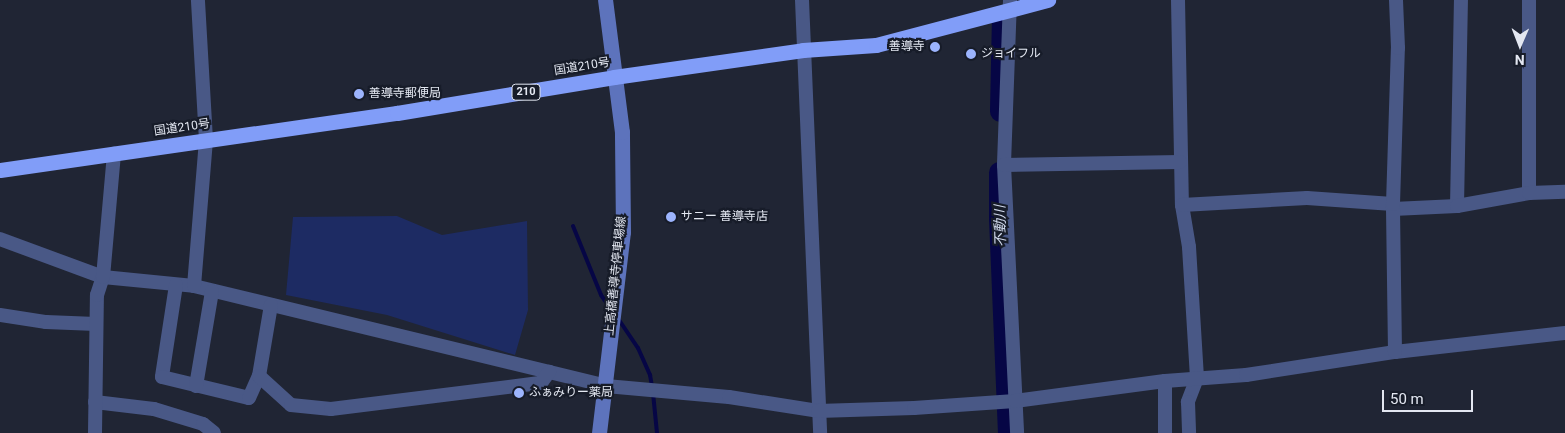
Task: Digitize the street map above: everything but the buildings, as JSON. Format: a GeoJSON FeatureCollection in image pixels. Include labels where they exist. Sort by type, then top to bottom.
{"type":"FeatureCollection","features":[{"type":"Feature","properties":{"kind":"highway","name":"国道210号"},"geometry":{"type":"LineString","coordinates":[[0,170],[397,113],[614,77],[803,50],[876,45],[1010,5],[1048,0]]}},
{"type":"Feature","properties":{"kind":"main road","name":"上高橋善導寺停車場線"},"geometry":{"type":"LineString","coordinates":[[599,433],[623,232],[622,132],[605,0]]}},
{"type":"Feature","properties":{"kind":"street"},"geometry":{"type":"LineString","coordinates":[[194,286],[206,140],[198,0]]}},
{"type":"Feature","properties":{"kind":"street"},"geometry":{"type":"LineString","coordinates":[[802,0],[820,433]]}},
{"type":"Feature","properties":{"kind":"street"},"geometry":{"type":"LineString","coordinates":[[1178,0],[1182,205],[1189,247],[1197,378],[1188,402],[1189,433]]}},
{"type":"Feature","properties":{"kind":"street"},"geometry":{"type":"LineString","coordinates":[[1395,352],[1393,207],[1398,48],[1396,0]]}},
{"type":"Feature","properties":{"kind":"street"},"geometry":{"type":"LineString","coordinates":[[1457,206],[1461,0]]}},
{"type":"Feature","properties":{"kind":"street"},"geometry":{"type":"LineString","coordinates":[[1528,0],[1529,192]]}},
{"type":"Feature","properties":{"kind":"street"},"geometry":{"type":"LineString","coordinates":[[1010,5],[1004,165],[1010,401],[1017,433]]}},
{"type":"Feature","properties":{"kind":"street"},"geometry":{"type":"LineString","coordinates":[[94,433],[97,296],[103,277],[114,153]]}},
{"type":"Feature","properties":{"kind":"street"},"geometry":{"type":"LineString","coordinates":[[1004,165],[1180,162]]}},
{"type":"Feature","properties":{"kind":"street"},"geometry":{"type":"LineString","coordinates":[[1182,205],[1307,198],[1393,207],[1457,206],[1529,192],[1565,192]]}},
{"type":"Feature","properties":{"kind":"street"},"geometry":{"type":"LineString","coordinates":[[0,239],[103,277],[194,286],[606,386],[729,397],[818,411],[1010,401],[1166,381],[1246,375],[1395,352],[1565,333]]}},
{"type":"Feature","properties":{"kind":"street"},"geometry":{"type":"LineString","coordinates":[[176,285],[162,377],[249,398],[260,376],[271,305]]}},
{"type":"Feature","properties":{"kind":"street"},"geometry":{"type":"LineString","coordinates":[[196,386],[212,291]]}},
{"type":"Feature","properties":{"kind":"street"},"geometry":{"type":"LineString","coordinates":[[0,315],[46,322],[96,324]]}},
{"type":"Feature","properties":{"kind":"street"},"geometry":{"type":"LineString","coordinates":[[260,376],[291,405],[331,409],[541,383],[550,372]]}},
{"type":"Feature","properties":{"kind":"street"},"geometry":{"type":"LineString","coordinates":[[1165,433],[1166,381]]}},
{"type":"Feature","properties":{"kind":"street"},"geometry":{"type":"LineString","coordinates":[[95,402],[154,409],[203,424],[214,433]]}},
{"type":"Feature","properties":{"kind":"shaded area"},"geometry":{"type":"Polygon","coordinates":[[[397,216],[442,235],[527,221],[528,310],[515,355],[387,315],[286,295],[293,217],[397,216]]]}},
{"type":"Feature","properties":{"kind":"waterway","name":"不動川"},"geometry":{"type":"LineString","coordinates":[[1000,111],[1002,19]]}},
{"type":"Feature","properties":{"kind":"waterway","name":"不動川"},"geometry":{"type":"LineString","coordinates":[[999,172],[999,218],[1008,433]]}},
{"type":"Feature","properties":{"kind":"waterway"},"geometry":{"type":"LineString","coordinates":[[573,226],[601,295],[610,308]]}},
{"type":"Feature","properties":{"kind":"waterway"},"geometry":{"type":"LineString","coordinates":[[617,317],[638,348],[650,375],[652,386]]}},
{"type":"Feature","properties":{"kind":"waterway"},"geometry":{"type":"LineString","coordinates":[[653,393],[657,433]]}},
{"type":"Feature","properties":{"kind":"place","name":"善導寺"},"geometry":{"type":"Point","coordinates":[935,47]}},
{"type":"Feature","properties":{"kind":"place","name":"ジョイフル"},"geometry":{"type":"Point","coordinates":[971,54]}},
{"type":"Feature","properties":{"kind":"place","name":"善導寺郵便局"},"geometry":{"type":"Point","coordinates":[359,94]}},
{"type":"Feature","properties":{"kind":"place","name":"サニー 善導寺店"},"geometry":{"type":"Point","coordinates":[671,217]}},
{"type":"Feature","properties":{"kind":"place","name":"ふぁみりー薬局"},"geometry":{"type":"Point","coordinates":[519,393]}}]}
